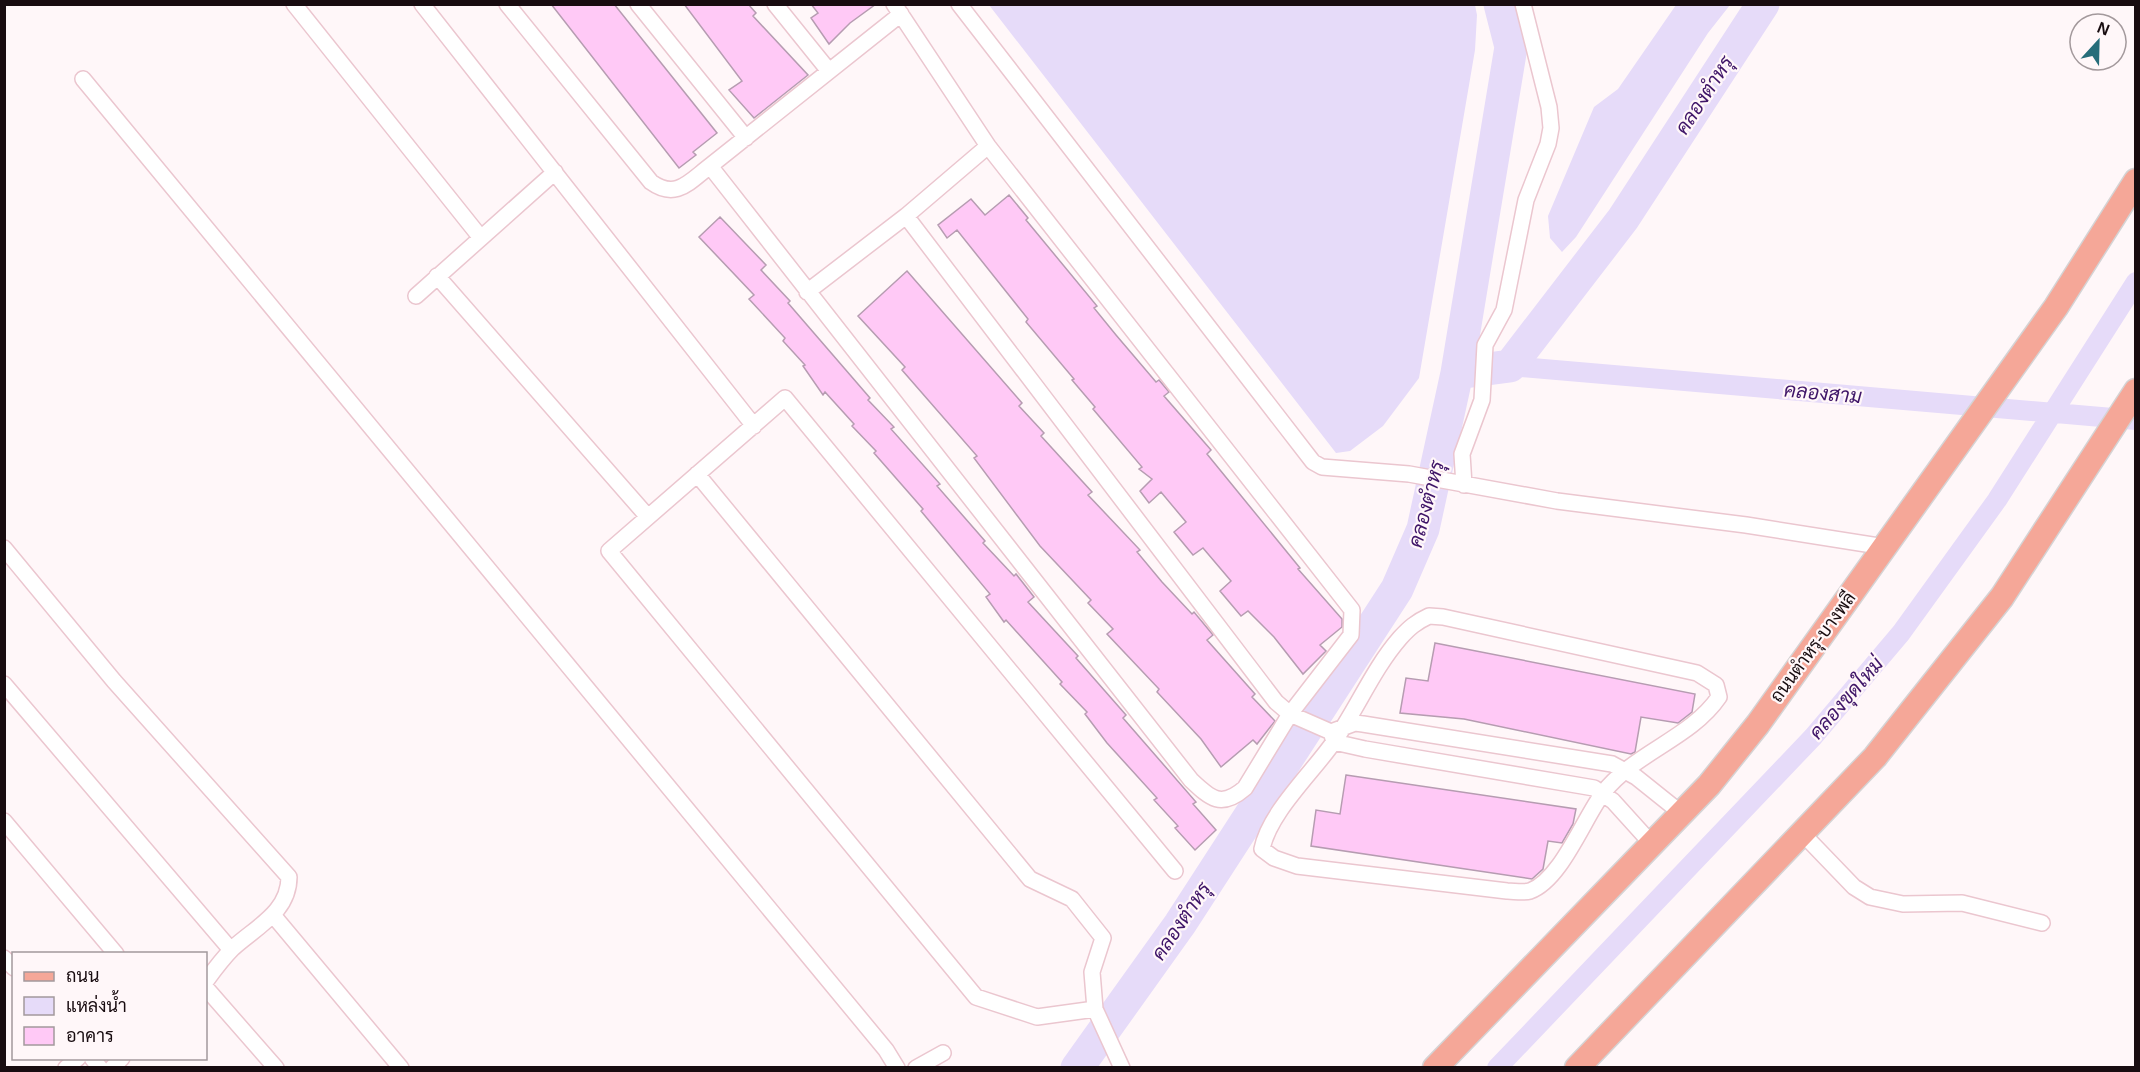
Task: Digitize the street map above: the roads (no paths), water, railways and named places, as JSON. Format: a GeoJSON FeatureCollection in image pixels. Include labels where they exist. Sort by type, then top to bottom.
{"type":"FeatureCollection","features":[{"type":"Feature","properties":{"kind":"main road","name":"ถนนตำหรุ-บางพลี"},"geometry":{"type":"LineString","coordinates":[[1435,1068],[1709,784],[1758,724],[2056,307],[2136,181]]}},
{"type":"Feature","properties":{"kind":"main road"},"geometry":{"type":"LineString","coordinates":[[1577,1068],[1875,757],[2002,597],[2130,400]]}},
{"type":"Feature","properties":{"kind":"street"},"geometry":{"type":"LineString","coordinates":[[294,4],[481,238]]}},
{"type":"Feature","properties":{"kind":"street"},"geometry":{"type":"LineString","coordinates":[[422,4],[754,426]]}},
{"type":"Feature","properties":{"kind":"street"},"geometry":{"type":"LineString","coordinates":[[507,4],[651,182],[662,190],[672,191],[682,187],[710,166],[829,71],[897,9],[988,146],[1352,610],[1351,635],[1297,717],[1245,788],[1236,796],[1224,800],[1211,798],[1191,780],[710,166]]}},
{"type":"Feature","properties":{"kind":"street"},"geometry":{"type":"LineString","coordinates":[[638,4],[746,138]]}},
{"type":"Feature","properties":{"kind":"street"},"geometry":{"type":"LineString","coordinates":[[775,4],[829,71]]}},
{"type":"Feature","properties":{"kind":"street"},"geometry":{"type":"LineString","coordinates":[[959,4],[1313,462],[1322,467],[1423,477],[1885,547]]}},
{"type":"Feature","properties":{"kind":"street"},"geometry":{"type":"LineString","coordinates":[[1464,485],[1462,454],[1482,400],[1482,357],[1485,345],[1504,310],[1526,201],[1548,144],[1551,128],[1549,107],[1523,4]]}},
{"type":"Feature","properties":{"kind":"street"},"geometry":{"type":"LineString","coordinates":[[84,79],[886,1050],[897,1068]]}},
{"type":"Feature","properties":{"kind":"street"},"geometry":{"type":"LineString","coordinates":[[807,292],[906,216],[988,146]]}},
{"type":"Feature","properties":{"kind":"street"},"geometry":{"type":"LineString","coordinates":[[416,296],[555,172]]}},
{"type":"Feature","properties":{"kind":"street"},"geometry":{"type":"LineString","coordinates":[[906,216],[1276,702],[1297,717],[1333,733],[1594,788],[1603,793],[1651,843]]}},
{"type":"Feature","properties":{"kind":"street"},"geometry":{"type":"LineString","coordinates":[[437,276],[648,517]]}},
{"type":"Feature","properties":{"kind":"street"},"geometry":{"type":"LineString","coordinates":[[1095,1009],[1037,1017],[976,997],[609,551],[785,398],[1174,871]]}},
{"type":"Feature","properties":{"kind":"street"},"geometry":{"type":"LineString","coordinates":[[698,474],[1030,879],[1071,899],[1103,938],[1092,972],[1095,1009],[1122,1068]]}},
{"type":"Feature","properties":{"kind":"street"},"geometry":{"type":"LineString","coordinates":[[4,548],[122,689],[281,865],[289,878],[289,890],[273,915],[231,950],[207,980]]}},
{"type":"Feature","properties":{"kind":"street"},"geometry":{"type":"LineString","coordinates":[[1429,616],[1443,617],[1697,673],[1716,685],[1719,697],[1710,711],[1671,741],[1624,770],[1603,793],[1550,877],[1529,891],[1507,891],[1297,866],[1274,858],[1262,849],[1264,837],[1398,640],[1414,623],[1429,616]]}},
{"type":"Feature","properties":{"kind":"street"},"geometry":{"type":"LineString","coordinates":[[4,684],[231,950]]}},
{"type":"Feature","properties":{"kind":"street"},"geometry":{"type":"LineString","coordinates":[[1333,733],[1363,724],[1611,764],[1624,770],[1681,813]]}},
{"type":"Feature","properties":{"kind":"street"},"geometry":{"type":"LineString","coordinates":[[4,821],[114,952]]}},
{"type":"Feature","properties":{"kind":"street"},"geometry":{"type":"LineString","coordinates":[[1802,833],[1854,887],[1869,897],[1903,904],[1962,903],[2042,923]]}},
{"type":"Feature","properties":{"kind":"street"},"geometry":{"type":"LineString","coordinates":[[273,915],[401,1068]]}},
{"type":"Feature","properties":{"kind":"street"},"geometry":{"type":"LineString","coordinates":[[207,989],[276,1068]]}},
{"type":"Feature","properties":{"kind":"street"},"geometry":{"type":"LineString","coordinates":[[916,1068],[938,1060]]}},
{"type":"Feature","properties":{"kind":"water"},"geometry":{"type":"Polygon","coordinates":[[[989,5],[1475,5],[1477,15],[1475,50],[1419,378],[1383,426],[1350,451],[1336,453],[989,5]]]}},
{"type":"Feature","properties":{"kind":"water"},"geometry":{"type":"Polygon","coordinates":[[[1676,5],[1730,5],[1708,33],[1576,237],[1562,252],[1550,238],[1548,216],[1594,107],[1618,89],[1676,5]]]}},
{"type":"Feature","properties":{"kind":"waterway","name":"คลองตำหรุ"},"geometry":{"type":"LineString","coordinates":[[1077,1068],[1180,924],[1397,589],[1423,529],[1457,373],[1511,47],[1500,4]]}},
{"type":"Feature","properties":{"kind":"waterway","name":"คลองตำหรุ"},"geometry":{"type":"LineString","coordinates":[[1457,373],[1510,366],[1623,219],[1763,4]]}},
{"type":"Feature","properties":{"kind":"waterway","name":"คลองขุดใหม่"},"geometry":{"type":"LineString","coordinates":[[1497,1068],[1813,737],[1901,633],[1997,500],[2136,282]]}},
{"type":"Feature","properties":{"kind":"waterway","name":"คลองสาม"},"geometry":{"type":"LineString","coordinates":[[1510,366],[2136,420]]}}]}
